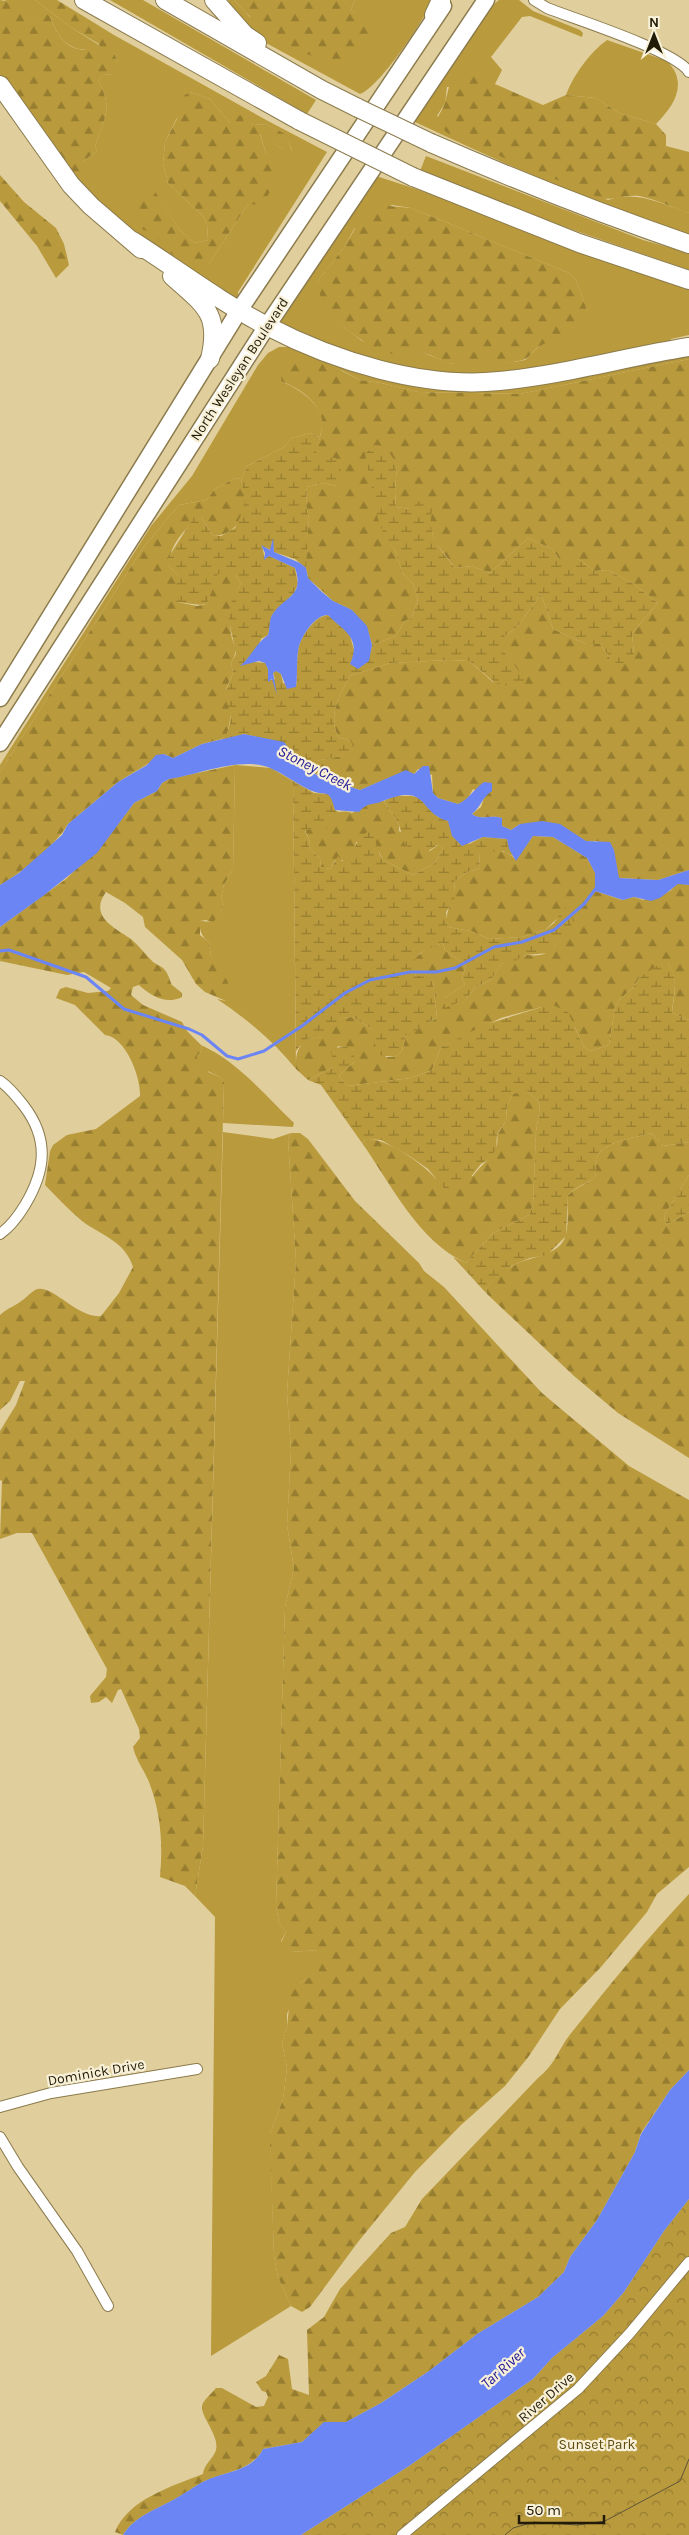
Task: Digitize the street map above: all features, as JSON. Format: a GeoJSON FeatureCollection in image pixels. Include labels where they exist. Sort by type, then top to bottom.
{"type":"FeatureCollection","features":[{"type":"Feature","properties":{"kind":"highway"},"geometry":{"type":"LineString","coordinates":[[84,0],[300,121],[413,177],[579,243],[689,280]]}},
{"type":"Feature","properties":{"kind":"highway"},"geometry":{"type":"LineString","coordinates":[[165,0],[322,90],[431,143],[519,182],[689,244]]}},
{"type":"Feature","properties":{"kind":"highway"},"geometry":{"type":"LineString","coordinates":[[214,0],[245,35],[322,90]]}},
{"type":"Feature","properties":{"kind":"highway","name":"North Wesleyan Boulevard"},"geometry":{"type":"LineString","coordinates":[[0,698],[62,594],[240,309],[438,8],[447,0]]}},
{"type":"Feature","properties":{"kind":"highway","name":"North Wesleyan Boulevard"},"geometry":{"type":"LineString","coordinates":[[0,743],[267,326],[486,0]]}},
{"type":"Feature","properties":{"kind":"highway"},"geometry":{"type":"LineString","coordinates":[[0,85],[71,185],[91,206],[191,293],[211,316],[214,338],[210,359]]}},
{"type":"Feature","properties":{"kind":"highway"},"geometry":{"type":"LineString","coordinates":[[133,241],[267,326],[343,358],[419,378],[460,382],[516,379],[689,347]]}},
{"type":"Feature","properties":{"kind":"highway"},"geometry":{"type":"LineString","coordinates":[[62,594],[85,608]]}},
{"type":"Feature","properties":{"kind":"street"},"geometry":{"type":"LineString","coordinates":[[534,0],[547,8],[658,50],[677,60],[689,72]]}},
{"type":"Feature","properties":{"kind":"street"},"geometry":{"type":"LineString","coordinates":[[0,1081],[20,1100],[37,1126],[42,1156],[41,1172],[36,1189],[22,1211],[0,1234]]}},
{"type":"Feature","properties":{"kind":"street","name":"Dominick Drive"},"geometry":{"type":"LineString","coordinates":[[0,2107],[51,2093],[197,2069]]}},
{"type":"Feature","properties":{"kind":"street"},"geometry":{"type":"LineString","coordinates":[[0,2137],[18,2167],[77,2251],[108,2306]]}},
{"type":"Feature","properties":{"kind":"street","name":"River Drive"},"geometry":{"type":"LineString","coordinates":[[402,2535],[578,2390],[630,2333],[689,2262]]}},
{"type":"Feature","properties":{"kind":"green space"},"geometry":{"type":"Polygon","coordinates":[[[0,0],[24,4],[22,12],[25,23],[34,21],[35,12],[43,12],[50,16],[62,39],[74,48],[81,50],[100,49],[99,44],[72,28],[35,0],[57,0],[114,35],[114,53],[118,62],[118,70],[112,74],[103,75],[98,81],[106,98],[106,113],[95,146],[97,151],[82,162],[82,166],[92,167],[92,174],[72,178],[0,76],[0,0]]]}},
{"type":"Feature","properties":{"kind":"green space"},"geometry":{"type":"Polygon","coordinates":[[[4,0],[35,0],[72,28],[99,45],[101,50],[74,48],[68,44],[58,33],[50,16],[25,24],[18,8],[4,0]]]}},
{"type":"Feature","properties":{"kind":"green space"},"geometry":{"type":"Polygon","coordinates":[[[110,0],[143,0],[316,100],[307,114],[110,0]]]}},
{"type":"Feature","properties":{"kind":"green space"},"geometry":{"type":"Polygon","coordinates":[[[228,0],[234,0],[250,17],[357,15],[351,9],[355,0],[433,0],[411,37],[389,67],[378,80],[360,94],[266,43],[238,18],[228,0]]]}},
{"type":"Feature","properties":{"kind":"green space"},"geometry":{"type":"Polygon","coordinates":[[[234,0],[355,0],[351,9],[368,25],[373,37],[364,48],[338,64],[322,60],[281,41],[257,23],[234,0]]]}},
{"type":"Feature","properties":{"kind":"green space"},"geometry":{"type":"Polygon","coordinates":[[[499,0],[519,0],[533,11],[580,30],[583,33],[582,37],[530,16],[522,17],[491,57],[502,70],[495,84],[447,87],[445,103],[437,116],[608,200],[619,197],[639,197],[689,213],[689,235],[585,197],[415,122],[467,38],[499,0]]]}},
{"type":"Feature","properties":{"kind":"green space"},"geometry":{"type":"Polygon","coordinates":[[[114,35],[327,152],[238,292],[238,300],[140,237],[72,178],[82,166],[82,162],[97,151],[95,146],[106,113],[106,98],[98,81],[103,75],[112,74],[118,62],[114,53],[114,35]],[[190,92],[165,142],[163,163],[168,183],[203,216],[207,224],[208,240],[194,243],[179,229],[154,191],[149,231],[158,239],[209,264],[248,204],[266,154],[260,133],[279,147],[292,151],[287,136],[266,124],[230,123],[210,99],[190,92]]]}},
{"type":"Feature","properties":{"kind":"green space"},"geometry":{"type":"Polygon","coordinates":[[[607,40],[667,61],[674,69],[678,86],[676,94],[668,110],[656,124],[619,113],[596,98],[566,95],[583,65],[594,51],[607,40]]]}},
{"type":"Feature","properties":{"kind":"green space"},"geometry":{"type":"Polygon","coordinates":[[[469,69],[495,78],[495,84],[543,105],[566,95],[596,98],[619,113],[656,124],[666,135],[666,146],[689,152],[689,213],[639,196],[610,199],[600,198],[450,135],[437,124],[438,118],[451,81],[469,69]]]}},
{"type":"Feature","properties":{"kind":"green space"},"geometry":{"type":"Polygon","coordinates":[[[190,92],[210,99],[230,123],[235,116],[242,115],[244,123],[254,125],[266,124],[287,135],[292,152],[279,147],[260,134],[266,154],[284,172],[261,205],[248,204],[209,264],[191,262],[175,256],[150,233],[138,228],[135,217],[142,203],[154,190],[179,229],[194,243],[208,240],[207,224],[203,216],[168,183],[163,163],[165,142],[177,119],[179,99],[190,92]]]}},
{"type":"Feature","properties":{"kind":"green space"},"geometry":{"type":"Polygon","coordinates":[[[426,156],[643,240],[689,253],[689,270],[536,217],[420,171],[426,156]]]}},
{"type":"Feature","properties":{"kind":"green space"},"geometry":{"type":"Polygon","coordinates":[[[0,175],[24,202],[56,228],[64,244],[69,265],[56,278],[37,246],[0,201],[0,175]]]}},
{"type":"Feature","properties":{"kind":"green space"},"geometry":{"type":"Polygon","coordinates":[[[376,176],[689,290],[689,335],[671,339],[668,344],[605,358],[539,371],[506,375],[441,376],[409,371],[359,356],[277,322],[376,176]],[[392,205],[354,229],[345,246],[318,281],[336,321],[362,341],[409,352],[424,353],[452,364],[515,362],[525,360],[536,349],[587,310],[576,280],[569,273],[411,208],[392,205]]]}},
{"type":"Feature","properties":{"kind":"green space"},"geometry":{"type":"Polygon","coordinates":[[[379,205],[411,208],[569,273],[576,280],[587,310],[583,318],[572,329],[537,348],[525,359],[516,362],[454,364],[426,354],[394,354],[376,349],[323,314],[318,281],[345,246],[365,211],[379,205]]]}},
{"type":"Feature","properties":{"kind":"green space"},"geometry":{"type":"Polygon","coordinates":[[[279,347],[289,347],[428,385],[689,352],[689,359],[520,394],[418,392],[360,380],[343,371],[317,363],[282,382],[304,395],[318,409],[323,420],[320,437],[310,433],[292,438],[284,447],[247,466],[241,479],[235,478],[215,489],[206,500],[179,505],[143,548],[0,772],[0,765],[151,526],[192,476],[258,365],[268,353],[279,347]]]}},
{"type":"Feature","properties":{"kind":"green space"},"geometry":{"type":"Polygon","coordinates":[[[302,358],[332,366],[360,380],[418,392],[520,394],[689,359],[689,870],[658,880],[618,878],[617,870],[598,841],[586,841],[520,824],[511,830],[502,826],[502,818],[476,816],[472,814],[481,807],[485,795],[473,789],[467,800],[458,804],[438,798],[433,793],[432,775],[418,769],[414,774],[405,771],[360,790],[351,787],[342,779],[328,780],[312,772],[315,761],[341,756],[351,741],[338,737],[334,721],[336,705],[350,676],[390,663],[449,660],[469,661],[493,682],[526,682],[504,651],[504,637],[518,626],[541,594],[553,629],[586,644],[600,644],[611,660],[634,654],[632,633],[658,603],[632,583],[608,570],[595,571],[578,559],[559,559],[552,549],[528,538],[490,573],[472,566],[455,568],[435,542],[429,522],[410,509],[396,507],[397,464],[385,537],[395,550],[403,574],[413,584],[418,599],[412,617],[404,622],[396,636],[372,645],[369,634],[352,610],[333,601],[308,578],[305,563],[309,518],[306,506],[307,487],[322,483],[337,486],[314,457],[322,426],[319,411],[303,393],[282,382],[279,369],[284,360],[302,358]]]}},
{"type":"Feature","properties":{"kind":"green space"},"geometry":{"type":"Polygon","coordinates":[[[310,433],[320,437],[315,457],[336,458],[345,481],[337,486],[322,483],[307,487],[306,506],[309,518],[306,568],[295,559],[274,552],[272,541],[271,550],[262,546],[265,559],[269,556],[295,568],[298,584],[294,593],[272,615],[268,635],[261,639],[253,662],[266,663],[268,681],[275,679],[273,673],[276,671],[281,674],[283,683],[296,687],[299,646],[310,626],[323,616],[328,615],[349,632],[355,654],[371,651],[372,645],[396,636],[404,622],[412,617],[418,599],[413,584],[403,574],[395,550],[385,538],[378,519],[365,454],[375,445],[385,446],[397,464],[396,507],[410,509],[424,497],[433,505],[431,516],[432,532],[438,546],[455,568],[472,566],[490,573],[528,538],[552,549],[559,559],[578,559],[595,571],[608,570],[632,583],[658,603],[632,633],[634,654],[621,665],[611,660],[600,644],[586,644],[553,629],[541,594],[518,626],[504,637],[504,651],[527,682],[512,687],[494,682],[469,661],[449,660],[390,663],[350,676],[336,705],[334,721],[338,737],[351,741],[354,750],[341,756],[316,761],[313,767],[295,757],[284,743],[244,734],[232,739],[222,739],[227,734],[230,723],[231,715],[224,695],[233,673],[231,663],[236,654],[228,615],[233,596],[241,584],[235,574],[218,574],[207,604],[196,605],[177,602],[173,597],[179,576],[168,565],[168,558],[194,517],[201,517],[213,536],[221,536],[235,528],[242,513],[245,499],[241,479],[247,466],[284,447],[292,438],[310,433]]]}},
{"type":"Feature","properties":{"kind":"green space"},"geometry":{"type":"Polygon","coordinates":[[[235,478],[241,479],[245,493],[245,505],[241,519],[227,533],[213,536],[201,517],[183,532],[172,550],[168,565],[179,576],[177,602],[197,606],[207,604],[217,574],[235,574],[241,584],[233,601],[230,620],[235,654],[231,663],[233,673],[226,689],[231,715],[227,735],[222,739],[202,744],[173,758],[164,754],[118,782],[68,824],[56,840],[37,858],[18,874],[0,885],[0,772],[143,548],[179,505],[206,500],[215,489],[235,478]]]}},
{"type":"Feature","properties":{"kind":"green space"},"geometry":{"type":"Polygon","coordinates":[[[235,765],[271,768],[293,781],[296,1069],[259,1031],[217,999],[226,1001],[223,978],[211,956],[209,942],[201,931],[200,921],[213,922],[224,906],[221,898],[224,885],[233,869],[235,765]]]}},
{"type":"Feature","properties":{"kind":"green space"},"geometry":{"type":"Polygon","coordinates":[[[235,765],[233,869],[224,885],[221,898],[224,906],[213,923],[206,920],[200,921],[200,935],[209,942],[211,956],[228,982],[226,1001],[205,992],[196,984],[182,960],[145,927],[143,917],[125,903],[106,892],[101,901],[100,908],[106,921],[131,939],[153,962],[163,968],[168,974],[172,985],[182,993],[182,997],[165,1000],[149,993],[139,985],[133,987],[131,995],[143,1005],[182,1022],[187,1031],[201,1045],[202,1051],[197,1056],[197,1066],[208,1069],[208,1072],[220,1077],[224,1082],[203,1846],[195,1896],[185,1886],[160,1877],[161,1841],[159,1817],[149,1782],[133,1747],[140,1738],[139,1729],[121,1689],[118,1690],[112,1703],[106,1697],[99,1702],[91,1703],[90,1696],[106,1677],[107,1669],[32,1533],[17,1533],[0,1539],[2,1481],[0,1480],[0,1431],[16,1405],[25,1381],[20,1381],[10,1401],[0,1410],[0,1315],[35,1290],[41,1289],[49,1291],[83,1312],[101,1316],[119,1293],[133,1267],[119,1245],[82,1221],[45,1185],[50,1151],[53,1145],[67,1135],[96,1129],[140,1096],[140,1088],[135,1069],[126,1050],[113,1037],[105,1035],[75,1005],[56,998],[60,989],[66,987],[88,993],[108,991],[111,988],[84,972],[67,975],[0,961],[0,927],[66,879],[104,842],[134,803],[157,791],[162,783],[169,779],[235,765]]]}},
{"type":"Feature","properties":{"kind":"green space"},"geometry":{"type":"Polygon","coordinates":[[[293,781],[314,793],[330,794],[333,798],[335,810],[340,813],[329,816],[327,829],[323,832],[314,828],[305,831],[310,842],[309,849],[320,858],[321,867],[330,869],[338,856],[342,861],[346,858],[360,838],[367,832],[372,832],[383,860],[413,875],[435,863],[443,848],[437,845],[425,852],[421,852],[405,845],[399,825],[384,801],[394,796],[412,796],[419,798],[438,817],[448,821],[469,844],[483,837],[507,839],[513,856],[503,851],[479,852],[480,868],[465,873],[454,882],[455,898],[446,912],[448,927],[471,931],[489,939],[522,937],[545,930],[554,923],[565,907],[571,912],[573,922],[565,936],[559,939],[550,953],[525,955],[511,963],[501,964],[491,980],[476,987],[466,999],[445,1008],[445,998],[465,984],[462,979],[466,965],[445,950],[443,943],[420,954],[414,963],[414,969],[416,976],[424,976],[433,981],[437,1018],[415,1032],[406,1035],[402,1051],[395,1057],[379,1055],[373,1039],[374,1030],[352,1017],[342,1018],[325,1037],[307,1039],[304,1045],[300,1046],[296,1051],[293,781]]]}},
{"type":"Feature","properties":{"kind":"green space"},"geometry":{"type":"Polygon","coordinates":[[[384,801],[399,825],[399,831],[430,851],[438,845],[443,848],[435,863],[413,875],[383,860],[377,848],[356,842],[354,850],[345,860],[335,860],[330,869],[321,867],[320,858],[309,849],[310,842],[305,830],[327,820],[329,816],[335,813],[352,813],[371,803],[384,801]]]}},
{"type":"Feature","properties":{"kind":"green space"},"geometry":{"type":"Polygon","coordinates":[[[533,836],[553,837],[587,858],[595,873],[595,891],[622,900],[634,897],[643,900],[670,891],[678,883],[689,885],[689,1020],[672,1013],[675,982],[668,964],[640,977],[633,988],[620,999],[615,1007],[609,1045],[590,1051],[584,1047],[575,1027],[542,1007],[501,1018],[441,1047],[432,1070],[411,1078],[347,1086],[339,1076],[354,1062],[354,1050],[338,1046],[333,1054],[333,1067],[308,1080],[296,1069],[297,1052],[303,1043],[307,1039],[322,1037],[342,1018],[352,1017],[374,1030],[386,1057],[395,1057],[402,1051],[406,1035],[437,1018],[433,981],[416,976],[413,967],[414,959],[427,948],[443,943],[445,950],[466,965],[462,979],[465,984],[445,998],[466,999],[476,987],[491,980],[501,964],[527,955],[539,955],[551,950],[558,940],[562,914],[545,930],[522,937],[489,939],[471,931],[448,927],[447,914],[454,895],[454,882],[465,873],[480,868],[479,852],[489,850],[504,852],[516,860],[533,836]]]}},
{"type":"Feature","properties":{"kind":"green space"},"geometry":{"type":"Polygon","coordinates":[[[661,963],[668,964],[674,976],[675,987],[672,1013],[689,1020],[689,1142],[663,1146],[651,1133],[620,1141],[605,1148],[596,1159],[594,1178],[568,1195],[566,1236],[547,1255],[530,1258],[511,1266],[486,1289],[487,1294],[453,1257],[466,1263],[493,1233],[529,1215],[533,1205],[536,1131],[540,1108],[538,1101],[527,1091],[513,1094],[507,1105],[506,1121],[497,1134],[496,1149],[462,1188],[452,1192],[444,1188],[428,1169],[381,1140],[366,1139],[362,1143],[321,1085],[308,1080],[333,1067],[331,1048],[346,1047],[354,1050],[354,1062],[339,1076],[347,1086],[411,1078],[432,1070],[441,1047],[484,1025],[553,1005],[568,1012],[584,1047],[590,1051],[609,1045],[615,1007],[620,999],[633,988],[640,977],[661,963]]]}},
{"type":"Feature","properties":{"kind":"green space"},"geometry":{"type":"Polygon","coordinates":[[[201,1045],[227,1060],[239,1070],[294,1123],[293,1127],[223,1123],[224,1082],[220,1077],[197,1066],[197,1056],[202,1051],[201,1045]]]}},
{"type":"Feature","properties":{"kind":"green space"},"geometry":{"type":"Polygon","coordinates":[[[519,1091],[527,1091],[538,1101],[540,1108],[536,1131],[533,1205],[529,1215],[493,1233],[466,1263],[434,1241],[420,1226],[395,1193],[362,1143],[366,1139],[383,1142],[414,1159],[436,1179],[473,1176],[490,1157],[496,1147],[497,1135],[506,1121],[507,1105],[513,1094],[519,1091]]]}},
{"type":"Feature","properties":{"kind":"green space"},"geometry":{"type":"Polygon","coordinates":[[[223,1132],[273,1139],[291,1133],[288,1139],[296,1261],[287,1393],[291,1450],[287,1525],[294,1568],[285,1607],[276,1906],[279,1923],[286,1932],[281,1941],[291,1952],[319,1950],[320,1971],[300,1983],[287,2014],[287,2027],[282,2043],[287,2068],[283,2099],[270,2134],[274,2256],[278,2277],[291,2306],[211,2356],[215,1917],[195,1896],[203,1846],[223,1132]]]}},
{"type":"Feature","properties":{"kind":"green space"},"geometry":{"type":"Polygon","coordinates":[[[291,1133],[300,1133],[308,1139],[355,1201],[419,1263],[424,1271],[444,1287],[542,1393],[629,1466],[689,1500],[689,1867],[657,1894],[647,1912],[601,1967],[560,2009],[529,2056],[505,2086],[461,2125],[415,2172],[358,2242],[310,2307],[302,2312],[291,2306],[278,2277],[274,2256],[270,2147],[270,2134],[283,2099],[287,2068],[282,2043],[287,2027],[290,1997],[294,1987],[319,1971],[319,1950],[291,1952],[279,1947],[286,1932],[279,1923],[276,1906],[285,1607],[294,1568],[287,1525],[291,1450],[287,1393],[296,1261],[288,1139],[291,1133]]]}},
{"type":"Feature","properties":{"kind":"green space"},"geometry":{"type":"Polygon","coordinates":[[[651,1133],[663,1146],[689,1142],[689,1175],[664,1216],[666,1225],[689,1212],[689,1458],[618,1413],[574,1376],[487,1294],[486,1289],[508,1268],[551,1252],[563,1242],[567,1229],[568,1195],[594,1178],[596,1159],[599,1153],[612,1144],[651,1133]]]}},
{"type":"Feature","properties":{"kind":"green space"},"geometry":{"type":"Polygon","coordinates":[[[689,1175],[689,1212],[666,1225],[664,1216],[689,1175]]]}},
{"type":"Feature","properties":{"kind":"green space"},"geometry":{"type":"Polygon","coordinates":[[[689,1894],[689,2070],[670,2090],[641,2133],[635,2152],[597,2220],[570,2257],[564,2272],[538,2297],[477,2334],[429,2371],[381,2403],[346,2422],[324,2423],[302,2442],[263,2449],[246,2466],[203,2482],[146,2514],[133,2523],[123,2535],[115,2532],[121,2521],[141,2502],[165,2489],[203,2474],[205,2467],[215,2453],[216,2444],[215,2437],[202,2408],[204,2401],[216,2388],[222,2388],[256,2407],[264,2406],[268,2397],[266,2392],[262,2391],[256,2382],[266,2376],[279,2355],[288,2359],[292,2389],[309,2395],[307,2330],[324,2317],[340,2289],[391,2233],[405,2227],[422,2199],[544,2073],[567,2038],[600,1997],[689,1894]]]}},
{"type":"Feature","properties":{"kind":"green space","name":"Sunset Park"},"geometry":{"type":"Polygon","coordinates":[[[689,2199],[689,2535],[301,2535],[409,2466],[533,2379],[552,2358],[603,2316],[624,2292],[664,2231],[689,2199]]]}},
{"type":"Feature","properties":{"kind":"water"},"geometry":{"type":"Polygon","coordinates":[[[273,538],[274,552],[300,563],[306,568],[308,578],[322,592],[333,601],[352,610],[367,626],[372,645],[369,661],[358,669],[350,664],[354,647],[349,635],[328,615],[319,618],[303,636],[299,646],[296,687],[287,689],[281,674],[276,671],[273,673],[277,695],[272,679],[268,682],[268,669],[265,663],[259,661],[240,666],[268,635],[272,615],[292,595],[297,585],[295,568],[269,556],[264,560],[265,553],[261,545],[270,550],[273,538]]]}},
{"type":"Feature","properties":{"kind":"water"},"geometry":{"type":"Polygon","coordinates":[[[244,734],[284,742],[295,757],[313,767],[312,772],[330,780],[342,779],[351,787],[360,790],[406,770],[414,774],[423,766],[429,766],[433,793],[438,798],[458,804],[484,782],[492,783],[492,791],[472,814],[480,817],[502,818],[502,826],[511,830],[520,824],[542,821],[560,824],[586,841],[610,842],[614,850],[619,878],[658,880],[689,870],[689,885],[678,884],[660,898],[651,901],[634,897],[623,900],[595,891],[595,873],[587,858],[553,837],[533,836],[516,861],[509,849],[507,839],[483,837],[462,846],[452,836],[448,821],[438,817],[416,797],[408,795],[398,796],[368,805],[359,812],[335,810],[333,802],[328,795],[302,786],[272,769],[248,764],[221,767],[169,779],[162,783],[157,791],[134,803],[97,853],[0,927],[0,885],[19,873],[62,835],[68,824],[118,782],[147,765],[156,755],[164,754],[173,758],[202,744],[244,734]]]}},
{"type":"Feature","properties":{"kind":"water","name":"Tar River"},"geometry":{"type":"Polygon","coordinates":[[[689,2070],[689,2199],[664,2231],[624,2292],[603,2316],[552,2358],[533,2379],[409,2466],[301,2535],[123,2535],[133,2523],[146,2514],[203,2482],[246,2466],[253,2462],[263,2449],[302,2442],[324,2422],[346,2422],[381,2403],[429,2371],[477,2334],[538,2297],[564,2272],[570,2257],[597,2220],[635,2152],[641,2134],[670,2090],[689,2070]]]}},
{"type":"Feature","properties":{"kind":"waterway"},"geometry":{"type":"LineString","coordinates":[[0,951],[9,950],[86,977],[124,1009],[189,1029],[202,1035],[227,1056],[238,1059],[264,1051],[302,1026],[345,993],[370,980],[410,972],[436,972],[455,968],[494,947],[522,942],[554,930],[584,904],[600,883]]}},
{"type":"Feature","properties":{"kind":"tram line"},"geometry":{"type":"LineString","coordinates":[[505,2535],[513,2528],[534,2522],[577,2525],[605,2521],[680,2481],[689,2459]]}},
{"type":"Feature","properties":{"kind":"water label","name":"Stoney Creek"},"geometry":{"type":"Point","coordinates":[315,768]}}]}
